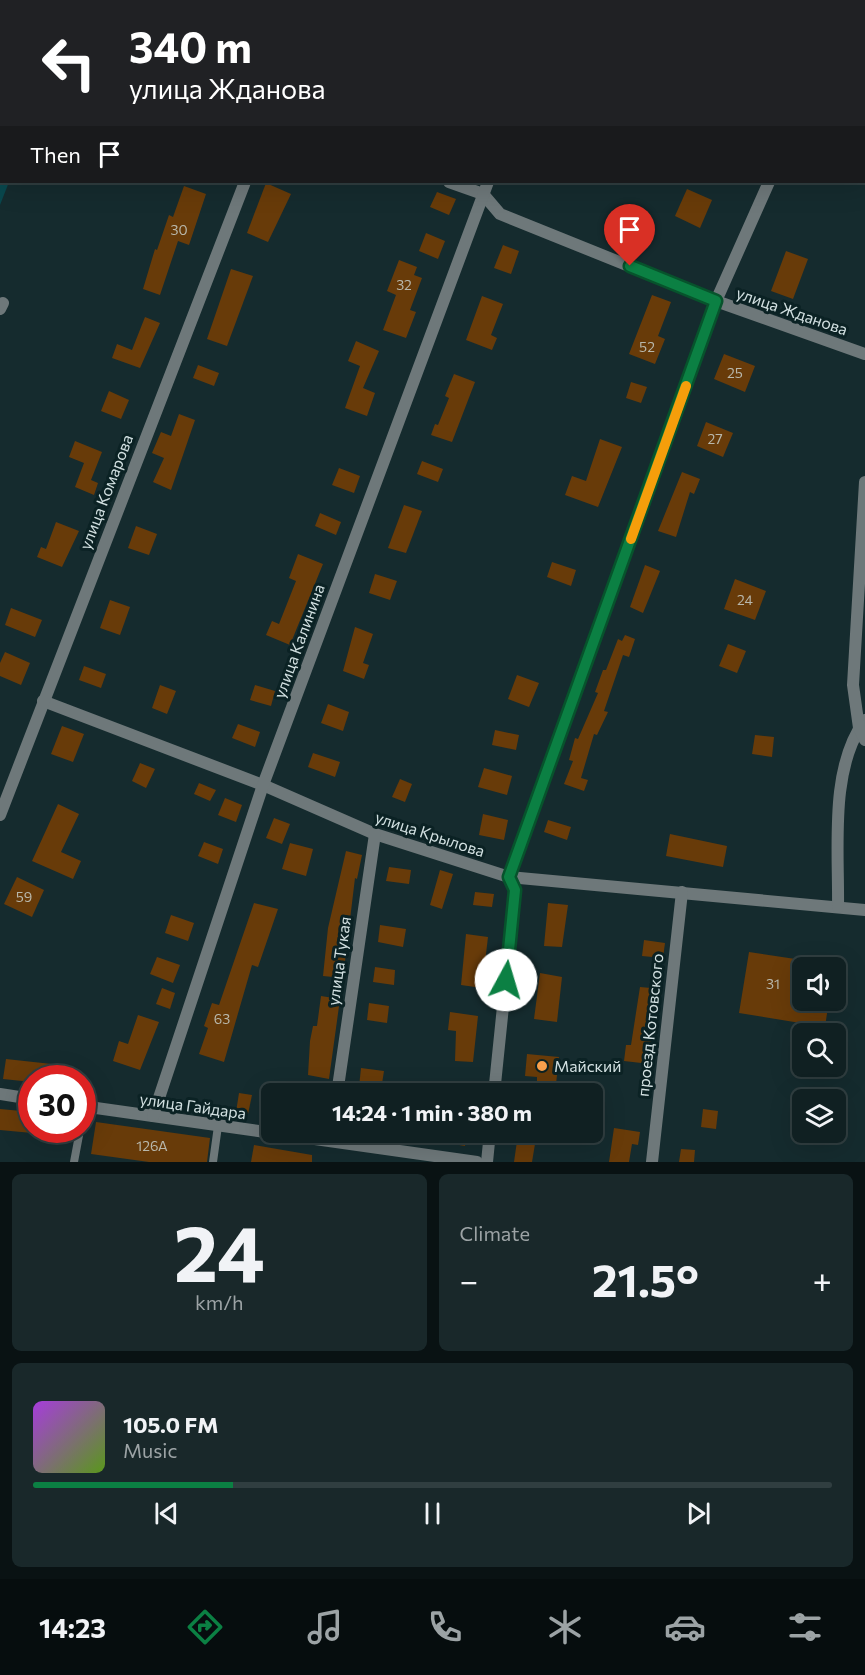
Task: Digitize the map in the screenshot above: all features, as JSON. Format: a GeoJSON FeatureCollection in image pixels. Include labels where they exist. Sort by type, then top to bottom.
{"type":"FeatureCollection","features":[{"type":"Feature","properties":{"kind":"street","name":"улица Комарова"},"geometry":{"type":"LineString","coordinates":[[0,815],[245,183]]}},
{"type":"Feature","properties":{"kind":"street","name":"улица Жданова"},"geometry":{"type":"LineString","coordinates":[[452,183],[483,194],[500,214],[716,301],[865,354]]}},
{"type":"Feature","properties":{"kind":"street","name":"улица Калинина"},"geometry":{"type":"LineString","coordinates":[[153,1116],[263,785],[488,183]]}},
{"type":"Feature","properties":{"kind":"street"},"geometry":{"type":"LineString","coordinates":[[495,1083],[515,890],[509,877],[716,301],[769,183]]}},
{"type":"Feature","properties":{"kind":"street"},"geometry":{"type":"LineString","coordinates":[[865,482],[853,685],[865,740]]}},
{"type":"Feature","properties":{"kind":"street","name":"улица Крылова"},"geometry":{"type":"LineString","coordinates":[[43,701],[263,785],[375,834],[509,877],[865,910]]}},
{"type":"Feature","properties":{"kind":"street"},"geometry":{"type":"LineString","coordinates":[[838,907],[841,776],[862,724]]}},
{"type":"Feature","properties":{"kind":"street","name":"улица Тукая"},"geometry":{"type":"LineString","coordinates":[[339,1083],[375,834]]}},
{"type":"Feature","properties":{"kind":"street","name":"проезд Котовского"},"geometry":{"type":"LineString","coordinates":[[651,1162],[682,892]]}},
{"type":"Feature","properties":{"kind":"street"},"geometry":{"type":"LineString","coordinates":[[0,1094],[18,1097]]}},
{"type":"Feature","properties":{"kind":"street","name":"улица Гайдара"},"geometry":{"type":"LineString","coordinates":[[96,1110],[261,1131]]}},
{"type":"Feature","properties":{"kind":"street","name":"улица Гайдара"},"geometry":{"type":"LineString","coordinates":[[361,1143],[477,1162]]}},
{"type":"Feature","properties":{"kind":"street"},"geometry":{"type":"LineString","coordinates":[[487,1162],[489,1143]]}},
{"type":"Feature","properties":{"kind":"lane"},"geometry":{"type":"LineString","coordinates":[[213,1162],[218,1126]]}},
{"type":"Feature","properties":{"kind":"lane"},"geometry":{"type":"LineString","coordinates":[[74,1162],[78,1143]]}},
{"type":"Feature","properties":{"kind":"shaded area"},"geometry":{"type":"Polygon","coordinates":[[[0,183],[9,183],[0,205],[0,183]]]}},
{"type":"Feature","properties":{"kind":"building"},"geometry":{"type":"Polygon","coordinates":[[[266,183],[291,194],[268,242],[247,233],[266,183]]]}},
{"type":"Feature","properties":{"kind":"building"},"geometry":{"type":"Polygon","coordinates":[[[184,186],[206,194],[189,245],[178,241],[160,295],[143,289],[155,249],[157,250],[169,215],[173,217],[184,186]]]}},
{"type":"Feature","properties":{"kind":"building"},"geometry":{"type":"Polygon","coordinates":[[[687,189],[712,200],[700,228],[675,216],[687,189]]]}},
{"type":"Feature","properties":{"kind":"building"},"geometry":{"type":"Polygon","coordinates":[[[437,192],[456,199],[449,215],[430,207],[437,192]]]}},
{"type":"Feature","properties":{"kind":"building"},"geometry":{"type":"Polygon","coordinates":[[[426,233],[445,241],[438,259],[419,251],[426,233]]]}},
{"type":"Feature","properties":{"kind":"building"},"geometry":{"type":"Polygon","coordinates":[[[503,245],[519,251],[511,274],[494,268],[503,245]]]}},
{"type":"Feature","properties":{"kind":"building"},"geometry":{"type":"Polygon","coordinates":[[[786,251],[808,259],[793,299],[771,291],[786,251]]]}},
{"type":"Feature","properties":{"kind":"building"},"geometry":{"type":"Polygon","coordinates":[[[399,260],[417,267],[414,275],[422,278],[410,310],[416,312],[406,338],[383,330],[396,295],[387,291],[399,260]]]}},
{"type":"Feature","properties":{"kind":"building"},"geometry":{"type":"Polygon","coordinates":[[[231,269],[253,276],[227,346],[207,339],[231,269]]]}},
{"type":"Feature","properties":{"kind":"building"},"geometry":{"type":"Polygon","coordinates":[[[652,295],[671,302],[658,336],[665,339],[655,364],[629,354],[652,295]]]}},
{"type":"Feature","properties":{"kind":"building"},"geometry":{"type":"Polygon","coordinates":[[[482,296],[503,304],[491,335],[497,338],[492,350],[466,340],[482,296]]]}},
{"type":"Feature","properties":{"kind":"building"},"geometry":{"type":"Polygon","coordinates":[[[145,317],[160,323],[140,368],[112,358],[117,344],[132,350],[145,317]]]}},
{"type":"Feature","properties":{"kind":"building"},"geometry":{"type":"Polygon","coordinates":[[[356,341],[379,351],[363,388],[375,393],[367,416],[345,408],[360,366],[348,361],[356,341]]]}},
{"type":"Feature","properties":{"kind":"building"},"geometry":{"type":"Polygon","coordinates":[[[724,354],[755,366],[745,392],[714,379],[724,354]]]}},
{"type":"Feature","properties":{"kind":"building"},"geometry":{"type":"Polygon","coordinates":[[[198,365],[219,373],[214,386],[193,378],[198,365]]]}},
{"type":"Feature","properties":{"kind":"building"},"geometry":{"type":"Polygon","coordinates":[[[454,374],[475,382],[452,442],[431,435],[435,424],[438,425],[449,398],[445,396],[454,374]]]}},
{"type":"Feature","properties":{"kind":"building"},"geometry":{"type":"Polygon","coordinates":[[[631,382],[647,387],[641,403],[626,398],[631,382]]]}},
{"type":"Feature","properties":{"kind":"building"},"geometry":{"type":"Polygon","coordinates":[[[109,391],[129,400],[121,419],[101,411],[109,391]]]}},
{"type":"Feature","properties":{"kind":"building"},"geometry":{"type":"Polygon","coordinates":[[[179,414],[195,420],[171,490],[153,482],[164,458],[152,453],[161,432],[171,436],[179,414]]]}},
{"type":"Feature","properties":{"kind":"building"},"geometry":{"type":"Polygon","coordinates":[[[706,422],[733,433],[723,457],[697,446],[706,422]]]}},
{"type":"Feature","properties":{"kind":"building"},"geometry":{"type":"Polygon","coordinates":[[[600,439],[622,447],[598,507],[565,495],[572,476],[586,481],[600,439]]]}},
{"type":"Feature","properties":{"kind":"building"},"geometry":{"type":"Polygon","coordinates":[[[75,441],[102,452],[91,480],[98,483],[94,495],[75,487],[84,463],[69,457],[75,441]]]}},
{"type":"Feature","properties":{"kind":"building"},"geometry":{"type":"Polygon","coordinates":[[[422,461],[443,469],[438,482],[417,474],[422,461]]]}},
{"type":"Feature","properties":{"kind":"building"},"geometry":{"type":"Polygon","coordinates":[[[339,468],[360,476],[354,493],[332,485],[339,468]]]}},
{"type":"Feature","properties":{"kind":"building"},"geometry":{"type":"Polygon","coordinates":[[[682,472],[700,479],[694,494],[690,492],[676,537],[658,531],[682,472]]]}},
{"type":"Feature","properties":{"kind":"building"},"geometry":{"type":"Polygon","coordinates":[[[404,505],[422,511],[406,553],[388,548],[404,505]]]}},
{"type":"Feature","properties":{"kind":"building"},"geometry":{"type":"Polygon","coordinates":[[[320,513],[341,522],[336,535],[315,526],[320,513]]]}},
{"type":"Feature","properties":{"kind":"building"},"geometry":{"type":"Polygon","coordinates":[[[56,522],[79,531],[62,567],[37,557],[41,547],[46,549],[56,522]]]}},
{"type":"Feature","properties":{"kind":"building"},"geometry":{"type":"Polygon","coordinates":[[[136,526],[157,534],[149,555],[128,548],[136,526]]]}},
{"type":"Feature","properties":{"kind":"building"},"geometry":{"type":"Polygon","coordinates":[[[298,554],[323,564],[290,645],[266,635],[272,621],[279,624],[296,581],[289,578],[298,554]]]}},
{"type":"Feature","properties":{"kind":"building"},"geometry":{"type":"Polygon","coordinates":[[[552,562],[576,570],[571,586],[547,577],[552,562]]]}},
{"type":"Feature","properties":{"kind":"building"},"geometry":{"type":"Polygon","coordinates":[[[645,565],[660,571],[643,613],[630,607],[645,565]]]}},
{"type":"Feature","properties":{"kind":"building"},"geometry":{"type":"Polygon","coordinates":[[[375,574],[397,581],[390,600],[369,593],[375,574]]]}},
{"type":"Feature","properties":{"kind":"building"},"geometry":{"type":"Polygon","coordinates":[[[735,579],[766,591],[755,620],[724,609],[735,579]]]}},
{"type":"Feature","properties":{"kind":"building"},"geometry":{"type":"Polygon","coordinates":[[[110,600],[130,607],[120,635],[100,628],[110,600]]]}},
{"type":"Feature","properties":{"kind":"building"},"geometry":{"type":"Polygon","coordinates":[[[11,608],[42,620],[35,637],[5,625],[11,608]]]}},
{"type":"Feature","properties":{"kind":"building"},"geometry":{"type":"Polygon","coordinates":[[[355,627],[373,634],[363,663],[369,665],[364,679],[343,671],[355,627]]]}},
{"type":"Feature","properties":{"kind":"building"},"geometry":{"type":"Polygon","coordinates":[[[625,635],[635,639],[629,657],[623,655],[604,711],[608,712],[597,735],[594,734],[581,778],[588,780],[584,791],[564,784],[573,761],[569,760],[575,738],[578,739],[598,693],[595,692],[603,670],[606,670],[618,639],[622,641],[625,635]]]}},
{"type":"Feature","properties":{"kind":"building"},"geometry":{"type":"Polygon","coordinates":[[[728,644],[746,651],[737,673],[719,666],[728,644]]]}},
{"type":"Feature","properties":{"kind":"building"},"geometry":{"type":"Polygon","coordinates":[[[5,652],[30,663],[21,685],[0,676],[0,663],[5,652]]]}},
{"type":"Feature","properties":{"kind":"building"},"geometry":{"type":"Polygon","coordinates":[[[84,666],[106,674],[101,688],[79,680],[84,666]]]}},
{"type":"Feature","properties":{"kind":"building"},"geometry":{"type":"Polygon","coordinates":[[[517,675],[539,683],[529,707],[508,699],[517,675]]]}},
{"type":"Feature","properties":{"kind":"building"},"geometry":{"type":"Polygon","coordinates":[[[160,685],[176,691],[167,714],[152,708],[160,685]]]}},
{"type":"Feature","properties":{"kind":"building"},"geometry":{"type":"Polygon","coordinates":[[[255,685],[275,691],[271,706],[250,700],[255,685]]]}},
{"type":"Feature","properties":{"kind":"building"},"geometry":{"type":"Polygon","coordinates":[[[328,704],[349,712],[343,731],[321,723],[328,704]]]}},
{"type":"Feature","properties":{"kind":"building"},"geometry":{"type":"Polygon","coordinates":[[[238,724],[260,732],[255,747],[232,738],[238,724]]]}},
{"type":"Feature","properties":{"kind":"building"},"geometry":{"type":"Polygon","coordinates":[[[62,726],[84,734],[73,762],[51,754],[62,726]]]}},
{"type":"Feature","properties":{"kind":"building"},"geometry":{"type":"Polygon","coordinates":[[[495,730],[519,735],[516,750],[492,745],[495,730]]]}},
{"type":"Feature","properties":{"kind":"building"},"geometry":{"type":"Polygon","coordinates":[[[755,735],[774,737],[772,757],[752,754],[755,735]]]}},
{"type":"Feature","properties":{"kind":"building"},"geometry":{"type":"Polygon","coordinates":[[[313,753],[340,762],[335,777],[308,767],[313,753]]]}},
{"type":"Feature","properties":{"kind":"building"},"geometry":{"type":"Polygon","coordinates":[[[140,763],[155,769],[146,788],[132,781],[140,763]]]}},
{"type":"Feature","properties":{"kind":"building"},"geometry":{"type":"Polygon","coordinates":[[[484,768],[512,776],[507,795],[478,787],[484,768]]]}},
{"type":"Feature","properties":{"kind":"building"},"geometry":{"type":"Polygon","coordinates":[[[400,779],[412,784],[405,802],[392,797],[400,779]]]}},
{"type":"Feature","properties":{"kind":"building"},"geometry":{"type":"Polygon","coordinates":[[[199,783],[216,790],[210,801],[194,794],[199,783]]]}},
{"type":"Feature","properties":{"kind":"building"},"geometry":{"type":"Polygon","coordinates":[[[225,798],[242,805],[236,822],[218,815],[225,798]]]}},
{"type":"Feature","properties":{"kind":"building"},"geometry":{"type":"Polygon","coordinates":[[[58,804],[79,814],[61,852],[81,861],[73,879],[32,861],[58,804]]]}},
{"type":"Feature","properties":{"kind":"building"},"geometry":{"type":"Polygon","coordinates":[[[483,814],[508,820],[504,840],[479,835],[483,814]]]}},
{"type":"Feature","properties":{"kind":"building"},"geometry":{"type":"Polygon","coordinates":[[[274,818],[290,824],[282,844],[266,838],[274,818]]]}},
{"type":"Feature","properties":{"kind":"building"},"geometry":{"type":"Polygon","coordinates":[[[548,820],[571,827],[567,840],[544,832],[548,820]]]}},
{"type":"Feature","properties":{"kind":"building"},"geometry":{"type":"Polygon","coordinates":[[[670,834],[727,846],[723,867],[666,856],[670,834]]]}},
{"type":"Feature","properties":{"kind":"building"},"geometry":{"type":"Polygon","coordinates":[[[204,842],[223,849],[218,864],[198,856],[204,842]]]}},
{"type":"Feature","properties":{"kind":"building"},"geometry":{"type":"Polygon","coordinates":[[[290,843],[313,849],[306,876],[282,869],[290,843]]]}},
{"type":"Feature","properties":{"kind":"building"},"geometry":{"type":"Polygon","coordinates":[[[346,851],[362,855],[357,879],[355,878],[343,978],[323,976],[328,928],[346,851]]]}},
{"type":"Feature","properties":{"kind":"building"},"geometry":{"type":"Polygon","coordinates":[[[389,867],[411,870],[409,884],[386,881],[389,867]]]}},
{"type":"Feature","properties":{"kind":"building"},"geometry":{"type":"Polygon","coordinates":[[[440,870],[453,874],[442,909],[430,905],[440,870]]]}},
{"type":"Feature","properties":{"kind":"building"},"geometry":{"type":"Polygon","coordinates":[[[17,877],[44,890],[32,917],[4,904],[17,877]]]}},
{"type":"Feature","properties":{"kind":"building"},"geometry":{"type":"Polygon","coordinates":[[[475,892],[494,894],[492,907],[473,905],[475,892]]]}},
{"type":"Feature","properties":{"kind":"building"},"geometry":{"type":"Polygon","coordinates":[[[254,903],[278,909],[258,967],[252,965],[224,1062],[199,1054],[208,1028],[204,1026],[212,1003],[219,1005],[254,903]]]}},
{"type":"Feature","properties":{"kind":"building"},"geometry":{"type":"Polygon","coordinates":[[[548,903],[568,905],[562,947],[544,946],[548,903]]]}},
{"type":"Feature","properties":{"kind":"building"},"geometry":{"type":"Polygon","coordinates":[[[171,915],[194,923],[188,941],[165,933],[171,915]]]}},
{"type":"Feature","properties":{"kind":"building"},"geometry":{"type":"Polygon","coordinates":[[[380,925],[406,929],[403,947],[378,942],[380,925]]]}},
{"type":"Feature","properties":{"kind":"building"},"geometry":{"type":"Polygon","coordinates":[[[466,934],[488,937],[482,988],[461,985],[466,934]]]}},
{"type":"Feature","properties":{"kind":"building"},"geometry":{"type":"Polygon","coordinates":[[[644,940],[665,943],[663,958],[642,956],[644,940]]]}},
{"type":"Feature","properties":{"kind":"building"},"geometry":{"type":"Polygon","coordinates":[[[749,952],[792,958],[792,1011],[827,1011],[826,1023],[800,1023],[739,1013],[749,952]]]}},
{"type":"Feature","properties":{"kind":"building"},"geometry":{"type":"Polygon","coordinates":[[[157,957],[180,965],[173,983],[150,974],[157,957]]]}},
{"type":"Feature","properties":{"kind":"building"},"geometry":{"type":"Polygon","coordinates":[[[375,967],[395,970],[394,985],[373,982],[375,967]]]}},
{"type":"Feature","properties":{"kind":"building"},"geometry":{"type":"Polygon","coordinates":[[[540,973],[562,977],[557,1022],[534,1019],[540,973]]]}},
{"type":"Feature","properties":{"kind":"building"},"geometry":{"type":"Polygon","coordinates":[[[640,987],[662,989],[650,1064],[624,1061],[626,1045],[631,1045],[640,987]]]}},
{"type":"Feature","properties":{"kind":"building"},"geometry":{"type":"Polygon","coordinates":[[[162,988],[175,993],[170,1009],[156,1004],[162,988]]]}},
{"type":"Feature","properties":{"kind":"building"},"geometry":{"type":"Polygon","coordinates":[[[321,996],[340,999],[329,1079],[308,1075],[310,1041],[313,1026],[317,1026],[321,996]]]}},
{"type":"Feature","properties":{"kind":"building"},"geometry":{"type":"Polygon","coordinates":[[[369,1003],[389,1006],[387,1023],[367,1020],[369,1003]]]}},
{"type":"Feature","properties":{"kind":"building"},"geometry":{"type":"Polygon","coordinates":[[[450,1012],[478,1016],[473,1062],[455,1061],[456,1031],[448,1030],[450,1012]]]}},
{"type":"Feature","properties":{"kind":"building"},"geometry":{"type":"Polygon","coordinates":[[[138,1015],[159,1022],[140,1070],[113,1061],[119,1041],[128,1044],[138,1015]]]}},
{"type":"Feature","properties":{"kind":"building","name":"Майский"},"geometry":{"type":"Polygon","coordinates":[[[527,1054],[559,1057],[556,1083],[537,1083],[537,1077],[525,1076],[527,1054]]]}},
{"type":"Feature","properties":{"kind":"building"},"geometry":{"type":"Polygon","coordinates":[[[6,1059],[61,1065],[18,1065],[18,1081],[3,1079],[6,1059]]]}},
{"type":"Feature","properties":{"kind":"building"},"geometry":{"type":"Polygon","coordinates":[[[361,1068],[384,1071],[382,1083],[359,1083],[361,1068]]]}},
{"type":"Feature","properties":{"kind":"building"},"geometry":{"type":"Polygon","coordinates":[[[239,1093],[252,1095],[248,1114],[236,1112],[239,1093]]]}},
{"type":"Feature","properties":{"kind":"building"},"geometry":{"type":"Polygon","coordinates":[[[0,1109],[18,1111],[18,1132],[0,1130],[0,1109]]]}},
{"type":"Feature","properties":{"kind":"building"},"geometry":{"type":"Polygon","coordinates":[[[703,1109],[718,1111],[716,1129],[701,1127],[703,1109]]]}},
{"type":"Feature","properties":{"kind":"building"},"geometry":{"type":"Polygon","coordinates":[[[96,1122],[210,1138],[207,1162],[149,1162],[91,1154],[93,1143],[96,1143],[96,1122]]]}},
{"type":"Feature","properties":{"kind":"building"},"geometry":{"type":"Polygon","coordinates":[[[614,1128],[640,1132],[638,1145],[632,1144],[629,1162],[609,1162],[614,1128]]]}},
{"type":"Feature","properties":{"kind":"building"},"geometry":{"type":"Polygon","coordinates":[[[447,1143],[465,1143],[465,1146],[447,1143]]]}},
{"type":"Feature","properties":{"kind":"building"},"geometry":{"type":"Polygon","coordinates":[[[517,1143],[535,1144],[532,1162],[514,1162],[517,1143]]]}},
{"type":"Feature","properties":{"kind":"building"},"geometry":{"type":"Polygon","coordinates":[[[254,1145],[312,1155],[312,1162],[251,1162],[254,1145]]]}},
{"type":"Feature","properties":{"kind":"building"},"geometry":{"type":"Polygon","coordinates":[[[681,1149],[695,1150],[694,1162],[679,1162],[681,1149]]]}},
{"type":"Feature","properties":{"kind":"slow traffic"},"geometry":{"type":"LineString","coordinates":[[631,539],[686,386]]}},
{"type":"Feature","properties":{"kind":"place","name":"Майский"},"geometry":{"type":"Point","coordinates":[542,1066]}},
{"type":"Feature","properties":{"kind":"route"},"geometry":{"type":"LineString","coordinates":[[506,980],[515,890],[509,877],[716,301],[630,266]]}}]}
